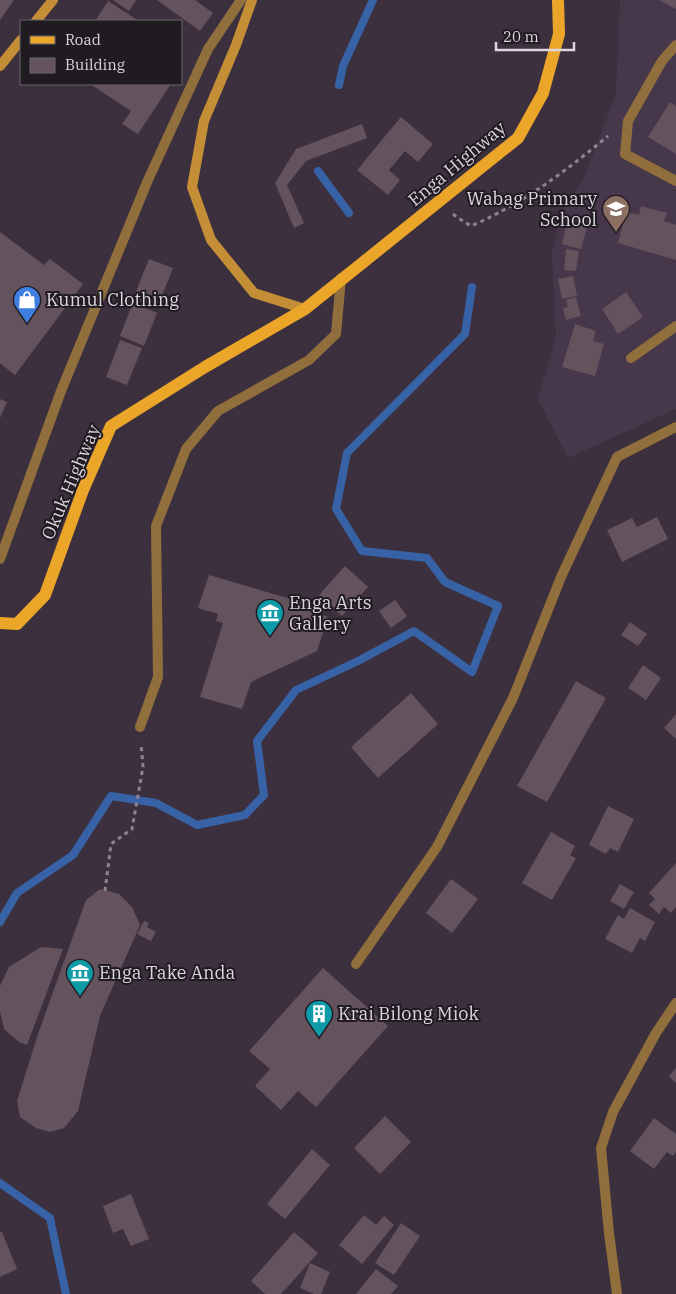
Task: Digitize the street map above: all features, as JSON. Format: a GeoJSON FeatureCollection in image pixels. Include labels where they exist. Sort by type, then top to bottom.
{"type":"FeatureCollection","features":[{"type":"Feature","properties":{"kind":"main road","name":"Enga Highway"},"geometry":{"type":"LineString","coordinates":[[304,309],[518,138],[543,93],[559,34],[558,0]]}},
{"type":"Feature","properties":{"kind":"main road","name":"Okuk Highway"},"geometry":{"type":"LineString","coordinates":[[0,623],[17,624],[45,595],[83,490],[111,426],[205,367],[304,309]]}},
{"type":"Feature","properties":{"kind":"street"},"geometry":{"type":"LineString","coordinates":[[37,20],[54,0]]}},
{"type":"Feature","properties":{"kind":"street"},"geometry":{"type":"LineString","coordinates":[[0,559],[61,392],[148,180],[208,49],[242,0]]}},
{"type":"Feature","properties":{"kind":"street"},"geometry":{"type":"LineString","coordinates":[[252,0],[236,45],[204,121],[192,187],[211,240],[254,293],[304,309]]}},
{"type":"Feature","properties":{"kind":"street"},"geometry":{"type":"LineString","coordinates":[[0,66],[20,41]]}},
{"type":"Feature","properties":{"kind":"street"},"geometry":{"type":"LineString","coordinates":[[676,45],[662,61],[628,121],[625,154],[676,181]]}},
{"type":"Feature","properties":{"kind":"street"},"geometry":{"type":"LineString","coordinates":[[140,727],[158,677],[156,526],[186,449],[218,411],[309,360],[336,334],[341,278]]}},
{"type":"Feature","properties":{"kind":"street"},"geometry":{"type":"LineString","coordinates":[[632,358],[676,326]]}},
{"type":"Feature","properties":{"kind":"street"},"geometry":{"type":"LineString","coordinates":[[356,964],[437,847],[513,698],[561,577],[617,457],[676,427]]}},
{"type":"Feature","properties":{"kind":"street"},"geometry":{"type":"LineString","coordinates":[[617,1294],[609,1233],[602,1148],[613,1112],[656,1033],[676,1003]]}},
{"type":"Feature","properties":{"kind":"path"},"geometry":{"type":"LineString","coordinates":[[441,200],[458,218],[472,226],[497,215],[559,176],[628,121]]}},
{"type":"Feature","properties":{"kind":"path"},"geometry":{"type":"LineString","coordinates":[[105,891],[111,844],[132,829],[143,767],[140,727]]}},
{"type":"Feature","properties":{"kind":"shaded area","name":"Wabag Primary School"},"geometry":{"type":"Polygon","coordinates":[[[620,0],[676,0],[676,409],[568,458],[538,399],[556,336],[552,252],[561,213],[584,178],[616,94],[620,0]]]}},
{"type":"Feature","properties":{"kind":"building"},"geometry":{"type":"Polygon","coordinates":[[[0,0],[14,0],[0,20],[0,0]]]}},
{"type":"Feature","properties":{"kind":"building"},"geometry":{"type":"Polygon","coordinates":[[[113,0],[136,0],[129,11],[113,0]]]}},
{"type":"Feature","properties":{"kind":"building"},"geometry":{"type":"Polygon","coordinates":[[[157,0],[195,0],[213,13],[200,31],[157,0]]]}},
{"type":"Feature","properties":{"kind":"building"},"geometry":{"type":"Polygon","coordinates":[[[659,0],[676,0],[676,9],[659,0]]]}},
{"type":"Feature","properties":{"kind":"building"},"geometry":{"type":"Polygon","coordinates":[[[108,1],[137,20],[96,20],[108,1]]]}},
{"type":"Feature","properties":{"kind":"building"},"geometry":{"type":"Polygon","coordinates":[[[92,85],[170,85],[138,134],[122,124],[131,111],[92,85]]]}},
{"type":"Feature","properties":{"kind":"building"},"geometry":{"type":"Polygon","coordinates":[[[670,102],[676,106],[676,154],[648,137],[670,102]]]}},
{"type":"Feature","properties":{"kind":"building"},"geometry":{"type":"Polygon","coordinates":[[[401,117],[433,144],[418,162],[405,151],[389,170],[400,180],[388,195],[357,170],[401,117]]]}},
{"type":"Feature","properties":{"kind":"building"},"geometry":{"type":"Polygon","coordinates":[[[362,124],[367,138],[306,161],[287,185],[304,223],[294,228],[275,183],[296,149],[362,124]]]}},
{"type":"Feature","properties":{"kind":"building"},"geometry":{"type":"Polygon","coordinates":[[[641,206],[667,213],[664,221],[676,225],[676,260],[618,243],[626,212],[639,215],[641,206]]]}},
{"type":"Feature","properties":{"kind":"building"},"geometry":{"type":"Polygon","coordinates":[[[567,222],[587,227],[581,249],[562,244],[567,222]]]}},
{"type":"Feature","properties":{"kind":"building","name":"Kumul Clothing"},"geometry":{"type":"Polygon","coordinates":[[[0,232],[44,265],[50,259],[83,284],[15,375],[0,363],[0,232]]]}},
{"type":"Feature","properties":{"kind":"building"},"geometry":{"type":"Polygon","coordinates":[[[566,249],[579,251],[576,271],[564,270],[566,249]]]}},
{"type":"Feature","properties":{"kind":"building"},"geometry":{"type":"Polygon","coordinates":[[[149,259],[173,268],[157,308],[133,299],[149,259]]]}},
{"type":"Feature","properties":{"kind":"building"},"geometry":{"type":"Polygon","coordinates":[[[573,276],[577,296],[562,299],[558,279],[573,276]]]}},
{"type":"Feature","properties":{"kind":"building"},"geometry":{"type":"Polygon","coordinates":[[[626,292],[643,317],[618,334],[602,309],[626,292]]]}},
{"type":"Feature","properties":{"kind":"building"},"geometry":{"type":"Polygon","coordinates":[[[576,297],[581,316],[566,320],[563,308],[568,307],[566,300],[576,297]]]}},
{"type":"Feature","properties":{"kind":"building"},"geometry":{"type":"Polygon","coordinates":[[[133,303],[157,313],[144,346],[120,336],[133,303]]]}},
{"type":"Feature","properties":{"kind":"building"},"geometry":{"type":"Polygon","coordinates":[[[575,324],[596,331],[593,341],[604,344],[595,376],[562,367],[575,324]]]}},
{"type":"Feature","properties":{"kind":"building"},"geometry":{"type":"Polygon","coordinates":[[[120,340],[142,348],[127,385],[106,377],[120,340]]]}},
{"type":"Feature","properties":{"kind":"building"},"geometry":{"type":"Polygon","coordinates":[[[0,399],[7,402],[0,418],[0,399]]]}},
{"type":"Feature","properties":{"kind":"building"},"geometry":{"type":"Polygon","coordinates":[[[657,517],[668,539],[622,562],[607,530],[632,518],[637,527],[657,517]]]}},
{"type":"Feature","properties":{"kind":"building"},"geometry":{"type":"Polygon","coordinates":[[[345,566],[368,587],[342,616],[319,595],[345,566]]]}},
{"type":"Feature","properties":{"kind":"building","name":"Enga Arts Gallery"},"geometry":{"type":"Polygon","coordinates":[[[209,575],[318,607],[317,613],[328,617],[317,651],[251,682],[242,709],[200,697],[223,623],[216,621],[218,614],[198,608],[209,575]]]}},
{"type":"Feature","properties":{"kind":"building"},"geometry":{"type":"Polygon","coordinates":[[[395,600],[407,616],[391,628],[379,611],[395,600]]]}},
{"type":"Feature","properties":{"kind":"building"},"geometry":{"type":"Polygon","coordinates":[[[630,622],[647,634],[638,646],[621,635],[630,622]]]}},
{"type":"Feature","properties":{"kind":"building"},"geometry":{"type":"Polygon","coordinates":[[[643,665],[661,678],[646,700],[628,688],[643,665]]]}},
{"type":"Feature","properties":{"kind":"building"},"geometry":{"type":"Polygon","coordinates":[[[576,681],[606,698],[547,802],[517,786],[576,681]]]}},
{"type":"Feature","properties":{"kind":"building"},"geometry":{"type":"Polygon","coordinates":[[[411,693],[438,724],[378,778],[351,747],[411,693]]]}},
{"type":"Feature","properties":{"kind":"building"},"geometry":{"type":"Polygon","coordinates":[[[676,714],[676,739],[664,728],[676,714]]]}},
{"type":"Feature","properties":{"kind":"building"},"geometry":{"type":"Polygon","coordinates":[[[608,806],[634,819],[618,852],[610,848],[606,854],[589,845],[608,806]]]}},
{"type":"Feature","properties":{"kind":"building"},"geometry":{"type":"Polygon","coordinates":[[[551,832],[575,846],[570,855],[576,858],[552,900],[522,883],[551,832]]]}},
{"type":"Feature","properties":{"kind":"building"},"geometry":{"type":"Polygon","coordinates":[[[676,863],[676,907],[671,913],[664,907],[659,914],[649,905],[655,899],[649,893],[676,863]]]}},
{"type":"Feature","properties":{"kind":"building"},"geometry":{"type":"Polygon","coordinates":[[[451,879],[478,899],[452,933],[426,913],[451,879]]]}},
{"type":"Feature","properties":{"kind":"building"},"geometry":{"type":"Polygon","coordinates":[[[620,884],[634,892],[624,909],[610,901],[620,884]]]}},
{"type":"Feature","properties":{"kind":"building","name":"Enga Take Anda"},"geometry":{"type":"Polygon","coordinates":[[[100,889],[119,894],[132,907],[140,925],[100,1016],[78,1111],[64,1128],[50,1132],[36,1128],[20,1117],[17,1101],[38,1034],[86,900],[100,889]]]}},
{"type":"Feature","properties":{"kind":"building"},"geometry":{"type":"Polygon","coordinates":[[[630,908],[655,922],[645,941],[640,938],[632,953],[605,939],[618,915],[624,919],[630,908]]]}},
{"type":"Feature","properties":{"kind":"building"},"geometry":{"type":"Polygon","coordinates":[[[144,921],[149,923],[147,927],[156,932],[151,941],[137,934],[144,921]]]}},
{"type":"Feature","properties":{"kind":"building","name":"Enga Take Anda"},"geometry":{"type":"Polygon","coordinates":[[[41,947],[63,949],[27,1045],[19,1042],[4,1029],[0,1012],[0,986],[9,967],[41,947]]]}},
{"type":"Feature","properties":{"kind":"building","name":"Krai Bilong Miok"},"geometry":{"type":"Polygon","coordinates":[[[323,968],[388,1026],[316,1107],[298,1091],[281,1110],[255,1086],[270,1069],[249,1051],[323,968]]]}},
{"type":"Feature","properties":{"kind":"building"},"geometry":{"type":"Polygon","coordinates":[[[676,1068],[676,1083],[669,1076],[676,1068]]]}},
{"type":"Feature","properties":{"kind":"building"},"geometry":{"type":"Polygon","coordinates":[[[385,1116],[411,1142],[380,1174],[354,1148],[385,1116]]]}},
{"type":"Feature","properties":{"kind":"building"},"geometry":{"type":"Polygon","coordinates":[[[654,1118],[676,1134],[676,1152],[673,1156],[667,1152],[654,1169],[630,1151],[654,1118]]]}},
{"type":"Feature","properties":{"kind":"building"},"geometry":{"type":"Polygon","coordinates":[[[312,1149],[330,1165],[285,1219],[267,1204],[312,1149]]]}},
{"type":"Feature","properties":{"kind":"building"},"geometry":{"type":"Polygon","coordinates":[[[131,1194],[149,1239],[131,1246],[123,1229],[113,1233],[103,1206],[131,1194]]]}},
{"type":"Feature","properties":{"kind":"building"},"geometry":{"type":"Polygon","coordinates":[[[364,1215],[376,1225],[384,1216],[394,1225],[362,1264],[339,1245],[364,1215]]]}},
{"type":"Feature","properties":{"kind":"building"},"geometry":{"type":"Polygon","coordinates":[[[401,1223],[420,1236],[394,1275],[375,1263],[401,1223]]]}},
{"type":"Feature","properties":{"kind":"building"},"geometry":{"type":"Polygon","coordinates":[[[0,1232],[2,1232],[17,1269],[0,1277],[0,1232]]]}},
{"type":"Feature","properties":{"kind":"building"},"geometry":{"type":"Polygon","coordinates":[[[294,1232],[318,1253],[281,1294],[265,1294],[251,1281],[294,1232]]]}},
{"type":"Feature","properties":{"kind":"building"},"geometry":{"type":"Polygon","coordinates":[[[310,1263],[330,1272],[321,1294],[314,1294],[300,1288],[310,1263]]]}},
{"type":"Feature","properties":{"kind":"building"},"geometry":{"type":"Polygon","coordinates":[[[376,1269],[398,1286],[391,1294],[356,1294],[376,1269]]]}},
{"type":"Feature","properties":{"kind":"waterway"},"geometry":{"type":"LineString","coordinates":[[339,85],[343,66],[373,0]]}},
{"type":"Feature","properties":{"kind":"waterway"},"geometry":{"type":"LineString","coordinates":[[318,171],[349,213]]}},
{"type":"Feature","properties":{"kind":"waterway"},"geometry":{"type":"LineString","coordinates":[[0,922],[17,893],[73,855],[111,796],[156,803],[197,825],[245,815],[264,795],[257,741],[296,690],[358,661],[414,631],[472,672],[498,606],[445,582],[427,558],[362,551],[336,509],[347,453],[465,334],[472,287]]}},
{"type":"Feature","properties":{"kind":"waterway"},"geometry":{"type":"LineString","coordinates":[[0,1183],[50,1218],[66,1294]]}},
{"type":"Feature","properties":{"kind":"place","name":"Wabag Primary School"},"geometry":{"type":"Point","coordinates":[616,233]}},
{"type":"Feature","properties":{"kind":"place","name":"Kumul Clothing"},"geometry":{"type":"Point","coordinates":[27,324]}},
{"type":"Feature","properties":{"kind":"place","name":"Enga Arts Gallery"},"geometry":{"type":"Point","coordinates":[270,637]}},
{"type":"Feature","properties":{"kind":"place","name":"Enga Take Anda"},"geometry":{"type":"Point","coordinates":[80,997]}},
{"type":"Feature","properties":{"kind":"place","name":"Krai Bilong Miok"},"geometry":{"type":"Point","coordinates":[319,1038]}}]}
